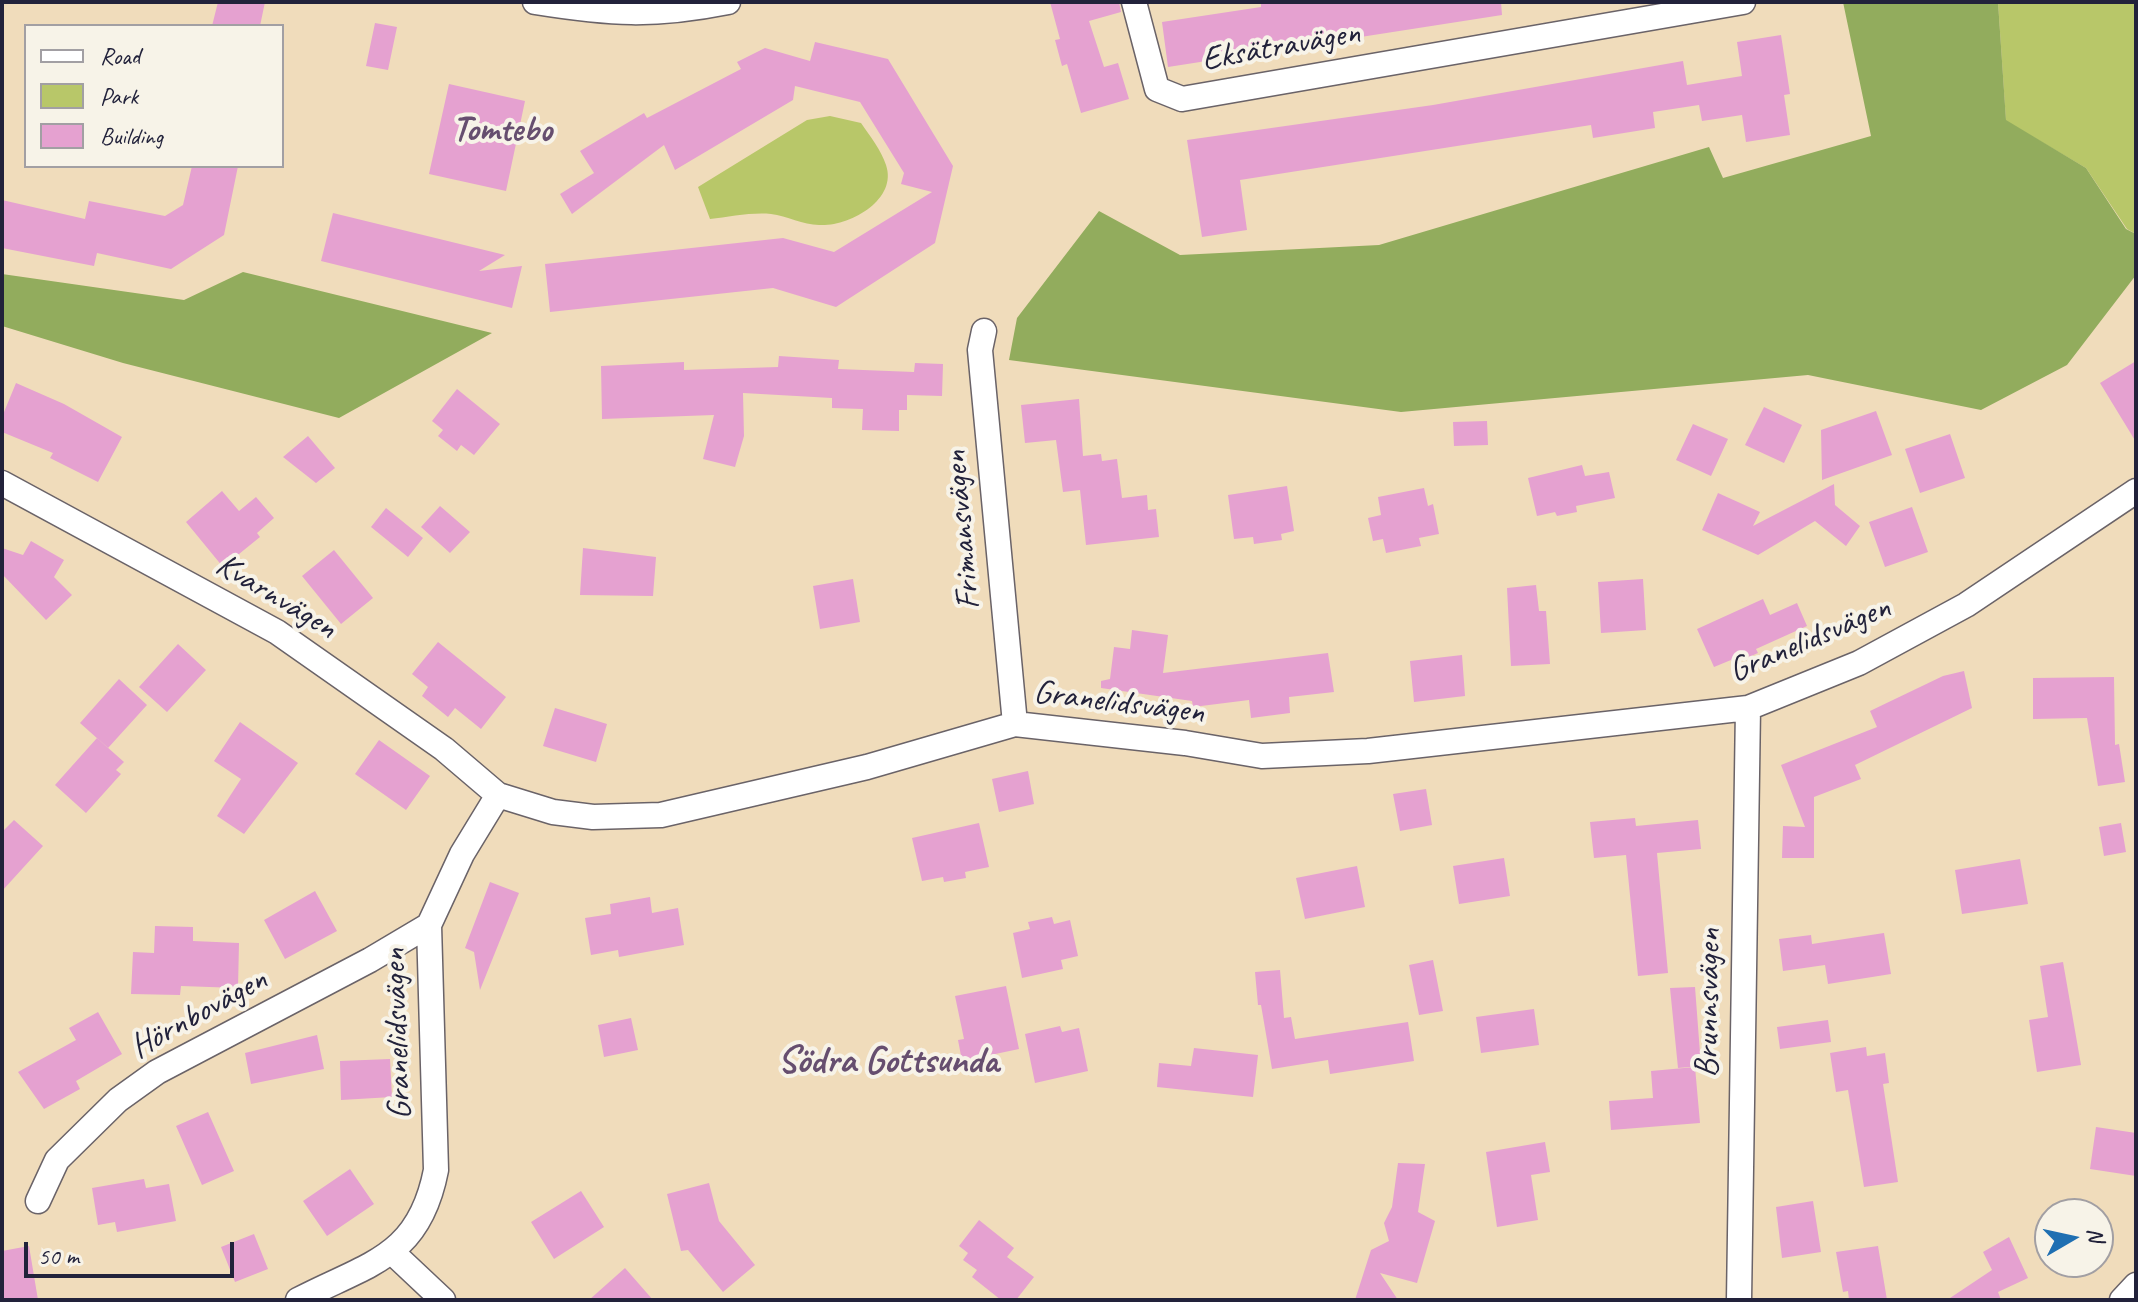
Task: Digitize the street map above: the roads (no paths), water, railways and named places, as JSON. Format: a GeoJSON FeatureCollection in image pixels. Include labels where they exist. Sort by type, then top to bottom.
{"type":"FeatureCollection","features":[{"type":"Feature","properties":{"kind":"street"},"geometry":{"type":"LineString","coordinates":[[535,2],[602,13],[669,14],[728,2]]}},
{"type":"Feature","properties":{"kind":"street","name":"Eksätravägen"},"geometry":{"type":"LineString","coordinates":[[1134,2],[1157,89],[1182,99],[1743,2]]}},
{"type":"Feature","properties":{"kind":"street","name":"Frimansvägen"},"geometry":{"type":"LineString","coordinates":[[984,331],[980,350],[1015,724]]}},
{"type":"Feature","properties":{"kind":"street","name":"Kvarnvägen"},"geometry":{"type":"LineString","coordinates":[[2,483],[277,632],[444,749],[498,795]]}},
{"type":"Feature","properties":{"kind":"street","name":"Granelidsvägen"},"geometry":{"type":"LineString","coordinates":[[298,1300],[393,1253],[414,1230],[430,1201],[436,1170],[429,925],[462,854],[498,795],[553,812],[593,817],[661,815],[867,767],[1015,724],[1185,743],[1262,756],[1368,751],[1748,708],[1859,663],[1952,613],[2136,491]]}},
{"type":"Feature","properties":{"kind":"street","name":"Brunnsvägen"},"geometry":{"type":"LineString","coordinates":[[1739,1300],[1748,708]]}},
{"type":"Feature","properties":{"kind":"street","name":"Hörnbovägen"},"geometry":{"type":"LineString","coordinates":[[38,1201],[57,1160],[118,1100],[157,1072],[370,960],[429,925]]}},
{"type":"Feature","properties":{"kind":"street"},"geometry":{"type":"LineString","coordinates":[[393,1253],[443,1300]]}},
{"type":"Feature","properties":{"kind":"street"},"geometry":{"type":"LineString","coordinates":[[2122,1300],[2136,1285]]}},
{"type":"Feature","properties":{"kind":"district","name":"Tomtebo"},"geometry":{"type":"Point","coordinates":[502,131]}},
{"type":"Feature","properties":{"kind":"district","name":"Södra Gottsunda"},"geometry":{"type":"Point","coordinates":[888,1062]}}]}
